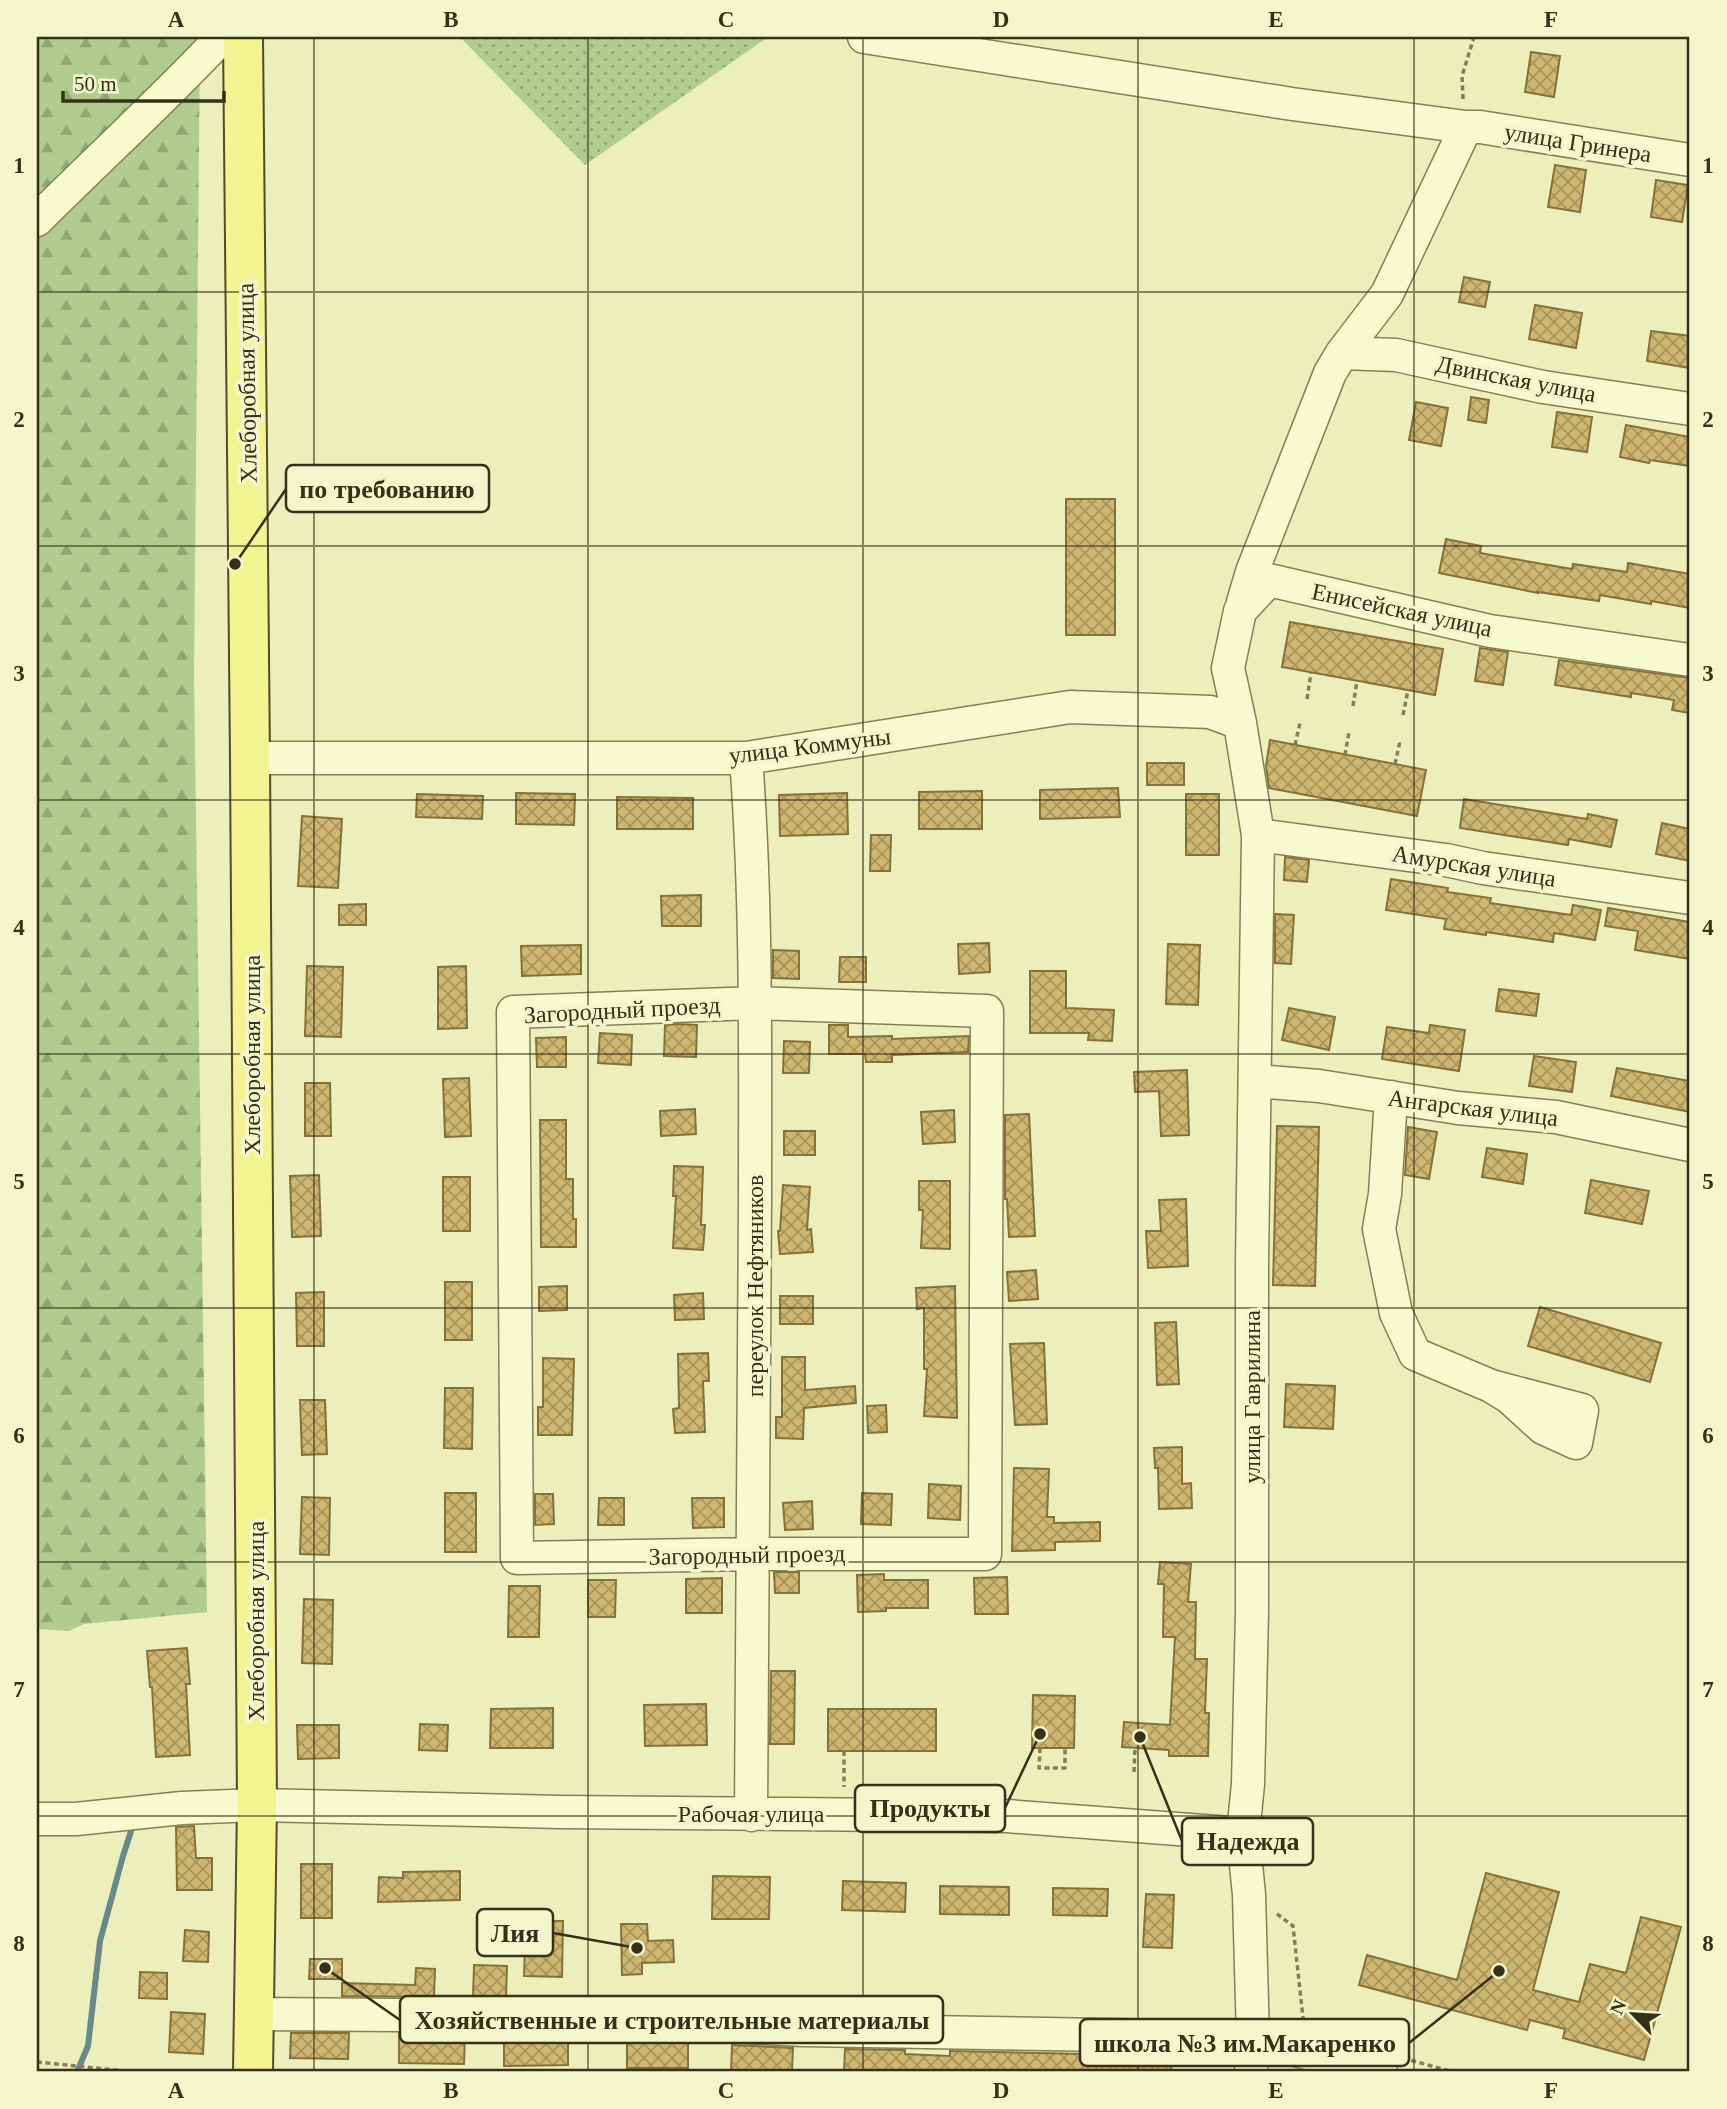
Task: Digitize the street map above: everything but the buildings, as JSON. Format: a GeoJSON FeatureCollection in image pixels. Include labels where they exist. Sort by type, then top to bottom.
{"type":"FeatureCollection","features":[{"type":"Feature","properties":{"kind":"main road","name":"Хлеборобная улица"},"geometry":{"type":"LineString","coordinates":[[243,37],[257,1805],[253,2072]]}},
{"type":"Feature","properties":{"kind":"street"},"geometry":{"type":"LineString","coordinates":[[37,220],[222,37]]}},
{"type":"Feature","properties":{"kind":"street","name":"улица Гринера"},"geometry":{"type":"LineString","coordinates":[[864,37],[1293,104],[1473,127],[1690,160]]}},
{"type":"Feature","properties":{"kind":"street"},"geometry":{"type":"LineString","coordinates":[[1240,723],[1228,668],[1240,611],[1252,572],[1330,373],[1387,294],[1473,127]]}},
{"type":"Feature","properties":{"kind":"street","name":"Двинская улица"},"geometry":{"type":"LineString","coordinates":[[1342,353],[1396,355],[1543,387],[1690,409]]}},
{"type":"Feature","properties":{"kind":"street","name":"Енисейская улица"},"geometry":{"type":"LineString","coordinates":[[1240,611],[1269,580],[1490,631],[1690,660]]}},
{"type":"Feature","properties":{"kind":"street","name":"улица Коммуны"},"geometry":{"type":"LineString","coordinates":[[250,758],[746,758],[1070,707],[1210,712],[1240,723]]}},
{"type":"Feature","properties":{"kind":"street","name":"улица Гаврилина"},"geometry":{"type":"LineString","coordinates":[[1240,723],[1258,835],[1252,1264],[1252,1612],[1248,1784],[1244,1834],[1249,1895],[1253,2039],[1251,2072]]}},
{"type":"Feature","properties":{"kind":"street","name":"переулок Нефтяников"},"geometry":{"type":"LineString","coordinates":[[746,758],[751,817],[755,1003],[755,1554],[751,1815]]}},
{"type":"Feature","properties":{"kind":"street","name":"Амурская улица"},"geometry":{"type":"LineString","coordinates":[[1258,835],[1446,860],[1483,868],[1690,898]]}},
{"type":"Feature","properties":{"kind":"street","name":"Загородный проезд"},"geometry":{"type":"LineString","coordinates":[[755,1003],[987,1011],[985,1554],[517,1558],[513,1012],[755,1003]]}},
{"type":"Feature","properties":{"kind":"street","name":"Ангарская улица"},"geometry":{"type":"LineString","coordinates":[[1255,1081],[1319,1086],[1458,1108],[1556,1117],[1690,1145]]}},
{"type":"Feature","properties":{"kind":"street"},"geometry":{"type":"LineString","coordinates":[[1391,1097],[1385,1194],[1379,1229],[1396,1312],[1415,1354],[1491,1386]]}},
{"type":"Feature","properties":{"kind":"street","name":"Рабочая улица"},"geometry":{"type":"LineString","coordinates":[[37,1819],[76,1819],[182,1808],[257,1805],[751,1815],[1007,1816],[1244,1834]]}},
{"type":"Feature","properties":{"kind":"street"},"geometry":{"type":"LineString","coordinates":[[254,2014],[548,2016],[803,2030],[1221,2037],[1253,2039],[1381,2072]]}},
{"type":"Feature","properties":{"kind":"path"},"geometry":{"type":"LineString","coordinates":[[1473,127],[1464,108],[1462,76],[1474,37]]}},
{"type":"Feature","properties":{"kind":"path"},"geometry":{"type":"LineString","coordinates":[[1307,698],[1311,673]]}},
{"type":"Feature","properties":{"kind":"path"},"geometry":{"type":"LineString","coordinates":[[1353,706],[1357,681]]}},
{"type":"Feature","properties":{"kind":"path"},"geometry":{"type":"LineString","coordinates":[[1403,715],[1408,690]]}},
{"type":"Feature","properties":{"kind":"path"},"geometry":{"type":"LineString","coordinates":[[1296,745],[1300,723]]}},
{"type":"Feature","properties":{"kind":"path"},"geometry":{"type":"LineString","coordinates":[[1345,755],[1349,732]]}},
{"type":"Feature","properties":{"kind":"path"},"geometry":{"type":"LineString","coordinates":[[1395,764],[1400,741]]}},
{"type":"Feature","properties":{"kind":"path"},"geometry":{"type":"LineString","coordinates":[[1040,1748],[1039,1768],[1065,1768],[1065,1748]]}},
{"type":"Feature","properties":{"kind":"path"},"geometry":{"type":"LineString","coordinates":[[1134,1772],[1135,1748]]}},
{"type":"Feature","properties":{"kind":"path"},"geometry":{"type":"LineString","coordinates":[[845,1751],[845,1787]]}},
{"type":"Feature","properties":{"kind":"path"},"geometry":{"type":"LineString","coordinates":[[1249,1895],[1293,1926],[1304,2029]]}},
{"type":"Feature","properties":{"kind":"path"},"geometry":{"type":"LineString","coordinates":[[37,2062],[135,2072]]}},
{"type":"Feature","properties":{"kind":"green space"},"geometry":{"type":"Polygon","coordinates":[[[37,37],[200,37],[194,674],[207,1612],[84,1624],[69,1631],[37,1629],[37,37]]]}},
{"type":"Feature","properties":{"kind":"green space"},"geometry":{"type":"Polygon","coordinates":[[[460,37],[768,37],[585,165],[460,37]]]}},
{"type":"Feature","properties":{"kind":"waterway"},"geometry":{"type":"LineString","coordinates":[[77,2072],[88,2046],[100,1941],[134,1822]]}},
{"type":"Feature","properties":{"kind":"place","name":"по требованию"},"geometry":{"type":"Point","coordinates":[235,564]}},
{"type":"Feature","properties":{"kind":"place","name":"Продукты"},"geometry":{"type":"Point","coordinates":[1040,1734]}},
{"type":"Feature","properties":{"kind":"place","name":"Надежда"},"geometry":{"type":"Point","coordinates":[1140,1737]}},
{"type":"Feature","properties":{"kind":"place","name":"Лия"},"geometry":{"type":"Point","coordinates":[637,1948]}},
{"type":"Feature","properties":{"kind":"place","name":"Хозяйственные и строительные материалы"},"geometry":{"type":"Point","coordinates":[325,1968]}},
{"type":"Feature","properties":{"kind":"place","name":"школа №3 им.Макаренко"},"geometry":{"type":"Point","coordinates":[1499,1971]}}]}
